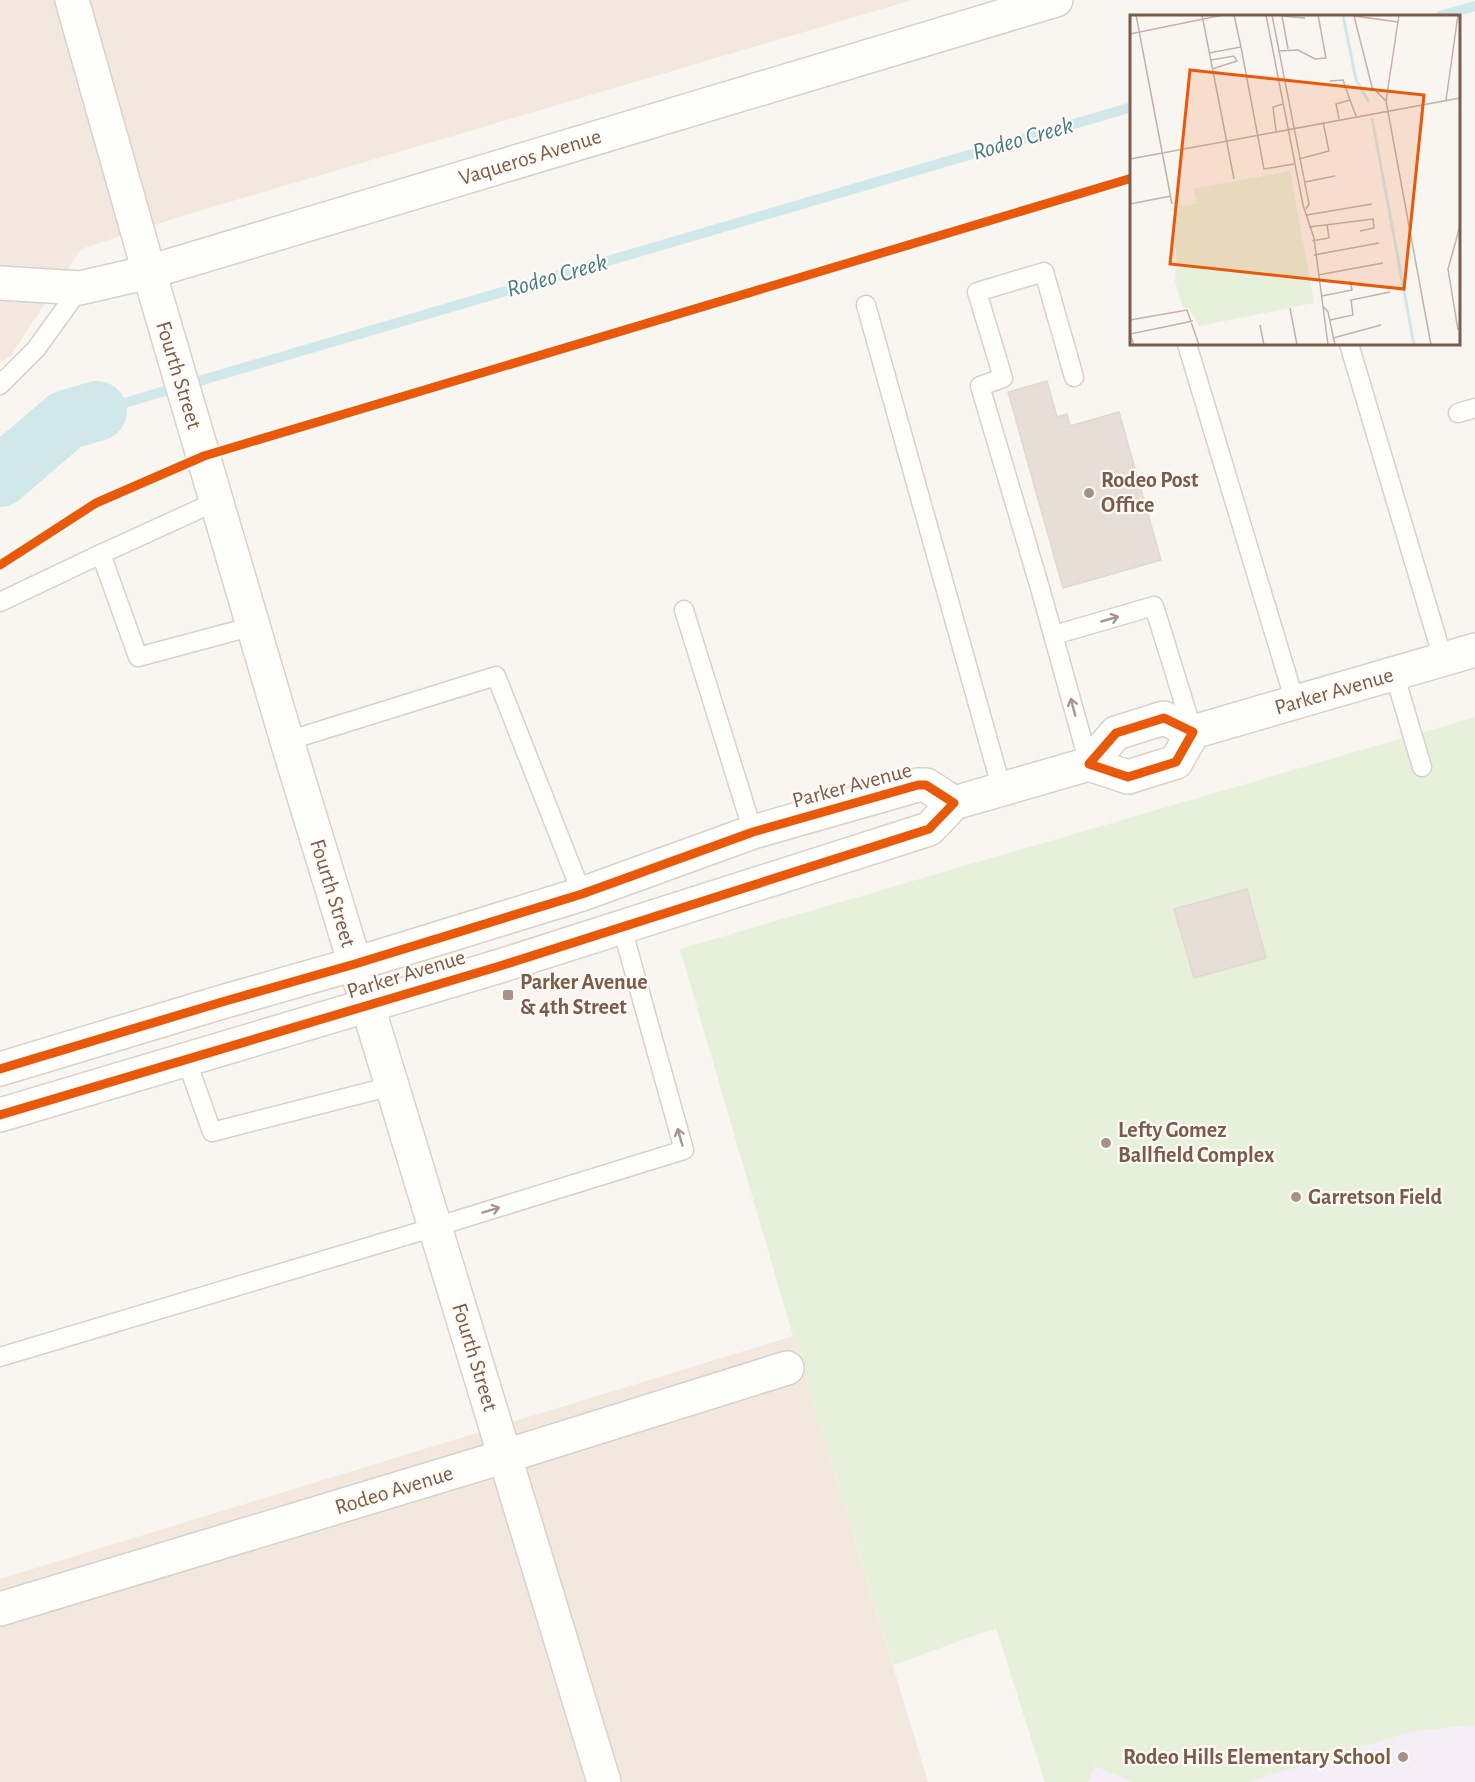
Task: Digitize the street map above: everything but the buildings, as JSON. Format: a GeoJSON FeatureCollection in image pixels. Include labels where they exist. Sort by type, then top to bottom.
{"type":"FeatureCollection","features":[{"type":"Feature","properties":{"kind":"street","name":"Fourth Street"},"geometry":{"type":"LineString","coordinates":[[72,0],[149,272],[287,741],[604,1782]]}},
{"type":"Feature","properties":{"kind":"street","name":"Vaqueros Avenue"},"geometry":{"type":"LineString","coordinates":[[0,283],[80,288],[149,272],[1056,0]]}},
{"type":"Feature","properties":{"kind":"street","name":"Parker Avenue"},"geometry":{"type":"LineString","coordinates":[[1193,732],[1475,650]]}},
{"type":"Feature","properties":{"kind":"street"},"geometry":{"type":"LineString","coordinates":[[954,803],[1089,764],[1116,733],[1164,718],[1193,732],[1176,762],[1128,777],[1089,764]]}},
{"type":"Feature","properties":{"kind":"street","name":"Parker Avenue"},"geometry":{"type":"LineString","coordinates":[[0,1069],[582,894],[753,832],[918,785],[926,785],[954,803],[929,829],[622,928],[0,1115]]}},
{"type":"Feature","properties":{"kind":"street","name":"Rodeo Avenue"},"geometry":{"type":"LineString","coordinates":[[0,1609],[506,1456],[787,1368]]}},
{"type":"Feature","properties":{"kind":"lane"},"geometry":{"type":"LineString","coordinates":[[1074,377],[1044,272],[977,292],[1003,378],[980,386],[1054,635],[1089,764]]}},
{"type":"Feature","properties":{"kind":"lane"},"geometry":{"type":"LineString","coordinates":[[0,385],[36,349],[80,288]]}},
{"type":"Feature","properties":{"kind":"lane"},"geometry":{"type":"LineString","coordinates":[[866,305],[1002,790]]}},
{"type":"Feature","properties":{"kind":"lane"},"geometry":{"type":"LineString","coordinates":[[1187,345],[1295,702]]}},
{"type":"Feature","properties":{"kind":"lane"},"geometry":{"type":"LineString","coordinates":[[1348,345],[1443,659]]}},
{"type":"Feature","properties":{"kind":"lane"},"geometry":{"type":"LineString","coordinates":[[0,602],[217,501]]}},
{"type":"Feature","properties":{"kind":"lane"},"geometry":{"type":"LineString","coordinates":[[101,554],[138,657],[254,626]]}},
{"type":"Feature","properties":{"kind":"lane"},"geometry":{"type":"LineString","coordinates":[[1054,635],[1154,606],[1193,732]]}},
{"type":"Feature","properties":{"kind":"lane"},"geometry":{"type":"LineString","coordinates":[[684,610],[753,832]]}},
{"type":"Feature","properties":{"kind":"lane"},"geometry":{"type":"LineString","coordinates":[[1394,673],[1422,767]]}},
{"type":"Feature","properties":{"kind":"lane"},"geometry":{"type":"LineString","coordinates":[[287,741],[496,676],[582,894]]}},
{"type":"Feature","properties":{"kind":"lane"},"geometry":{"type":"LineString","coordinates":[[0,1357],[684,1150],[622,928]]}},
{"type":"Feature","properties":{"kind":"lane"},"geometry":{"type":"LineString","coordinates":[[186,1059],[212,1132],[392,1086]]}},
{"type":"Feature","properties":{"kind":"shaded area"},"geometry":{"type":"Polygon","coordinates":[[[0,0],[912,0],[182,216],[81,249],[11,355],[0,363],[0,0]]]}},
{"type":"Feature","properties":{"kind":"shaded area"},"geometry":{"type":"Polygon","coordinates":[[[793,1336],[928,1782],[0,1782],[0,1579],[793,1336]]]}},
{"type":"Feature","properties":{"kind":"shaded area","name":"Rodeo Hills Elementary School"},"geometry":{"type":"Polygon","coordinates":[[[1475,1725],[1475,1782],[1247,1782],[1414,1731],[1475,1725]]]}},
{"type":"Feature","properties":{"kind":"shaded area","name":"Rodeo Hills Elementary School"},"geometry":{"type":"Polygon","coordinates":[[[1095,1766],[1131,1782],[1088,1782],[1095,1766]]]}},
{"type":"Feature","properties":{"kind":"green space","name":"Lefty Gomez Ballfield Complex"},"geometry":{"type":"Polygon","coordinates":[[[1475,717],[1475,1725],[1414,1731],[1247,1782],[1131,1782],[1095,1766],[1088,1782],[1045,1782],[996,1628],[893,1665],[793,1336],[680,949],[1475,717]]]}},
{"type":"Feature","properties":{"kind":"waterway","name":"Rodeo Creek"},"geometry":{"type":"LineString","coordinates":[[1444,15],[1475,6]]}},
{"type":"Feature","properties":{"kind":"waterway","name":"Rodeo Creek"},"geometry":{"type":"LineString","coordinates":[[97,411],[1130,108]]}},
{"type":"Feature","properties":{"kind":"waterway","name":"Rodeo Creek"},"geometry":{"type":"LineString","coordinates":[[0,477],[66,420],[97,411]]}},
{"type":"Feature","properties":{"kind":"cycle path"},"geometry":{"type":"LineString","coordinates":[[0,565],[96,503],[204,456],[1130,179]]}},
{"type":"Feature","properties":{"kind":"cycle path"},"geometry":{"type":"LineString","coordinates":[[1164,718],[1193,732],[1176,762],[1128,777],[1089,764],[1116,733],[1164,718]]}},
{"type":"Feature","properties":{"kind":"cycle path"},"geometry":{"type":"LineString","coordinates":[[0,1069],[582,894],[753,832],[918,785],[926,785],[954,803],[929,829],[500,966],[0,1115]]}},
{"type":"Feature","properties":{"kind":"place","name":"Rodeo Post Office"},"geometry":{"type":"Point","coordinates":[1089,493]}},
{"type":"Feature","properties":{"kind":"place","name":"Parker Avenue & 4th Street"},"geometry":{"type":"Point","coordinates":[508,995]}},
{"type":"Feature","properties":{"kind":"place","name":"Lefty Gomez Ballfield Complex"},"geometry":{"type":"Point","coordinates":[1106,1143]}},
{"type":"Feature","properties":{"kind":"place","name":"Garretson Field"},"geometry":{"type":"Point","coordinates":[1296,1197]}},
{"type":"Feature","properties":{"kind":"place","name":"Rodeo Hills Elementary School"},"geometry":{"type":"Point","coordinates":[1403,1757]}}]}
